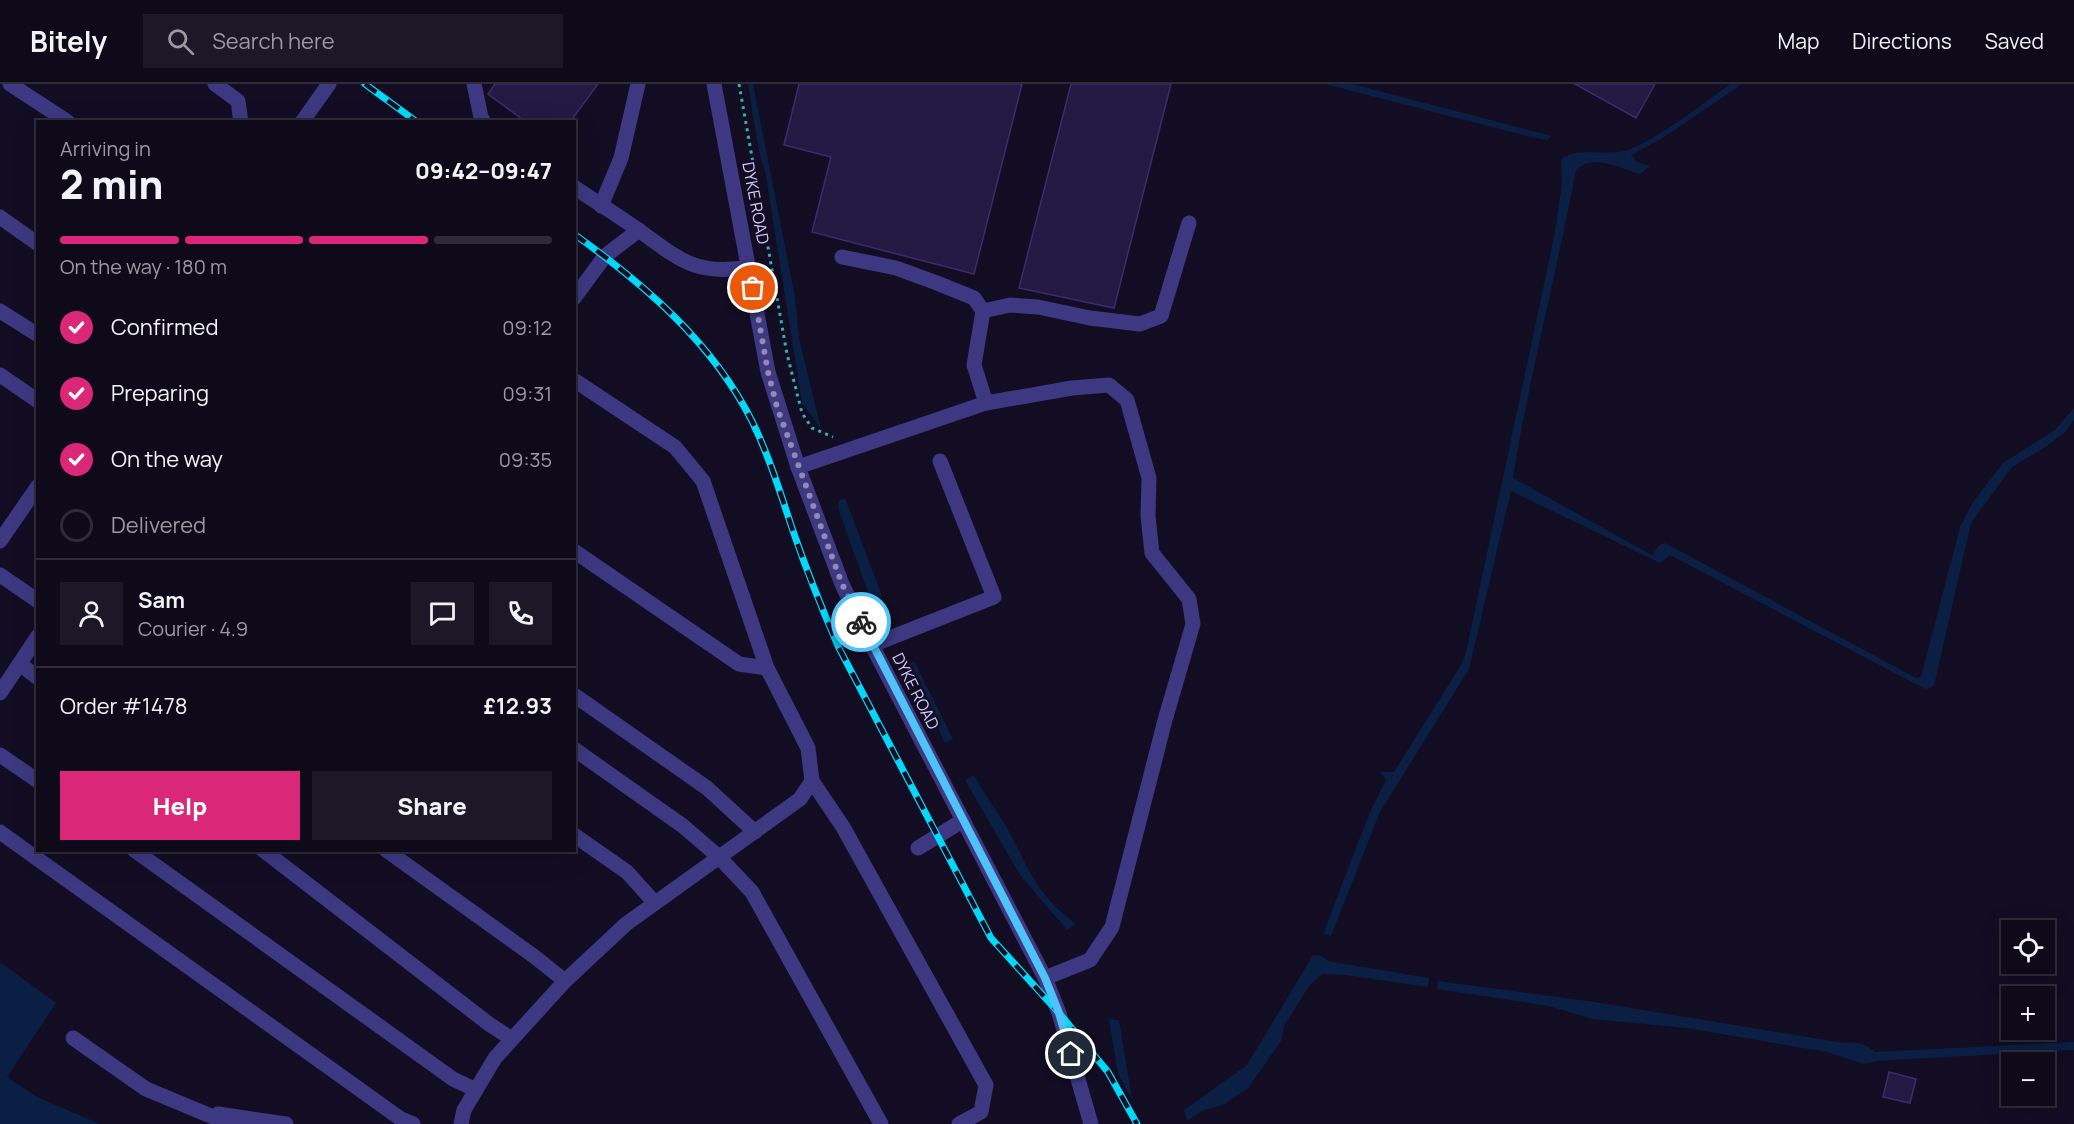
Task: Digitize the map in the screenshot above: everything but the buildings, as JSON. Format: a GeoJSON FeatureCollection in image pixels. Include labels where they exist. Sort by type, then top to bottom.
{"type":"FeatureCollection","features":[{"type":"Feature","properties":{"kind":"street"},"geometry":{"type":"LineString","coordinates":[[10,84],[65,120]]}},
{"type":"Feature","properties":{"kind":"street"},"geometry":{"type":"LineString","coordinates":[[215,84],[238,101],[241,120]]}},
{"type":"Feature","properties":{"kind":"street"},"geometry":{"type":"LineString","coordinates":[[303,120],[329,84]]}},
{"type":"Feature","properties":{"kind":"street"},"geometry":{"type":"LineString","coordinates":[[474,84],[483,120]]}},
{"type":"Feature","properties":{"kind":"street"},"geometry":{"type":"LineString","coordinates":[[601,206],[621,158],[638,84]]}},
{"type":"Feature","properties":{"kind":"street","name":"DYKE ROAD"},"geometry":{"type":"LineString","coordinates":[[714,84],[768,372],[798,467],[842,584],[1045,978],[1059,1013],[1091,1124]]}},
{"type":"Feature","properties":{"kind":"street"},"geometry":{"type":"LineString","coordinates":[[576,188],[639,230],[674,257],[701,268],[726,271],[750,267]]}},
{"type":"Feature","properties":{"kind":"street"},"geometry":{"type":"LineString","coordinates":[[0,217],[36,243]]}},
{"type":"Feature","properties":{"kind":"street"},"geometry":{"type":"LineString","coordinates":[[983,311],[1010,305],[1038,307],[1090,318],[1140,324],[1161,316],[1189,223]]}},
{"type":"Feature","properties":{"kind":"street"},"geometry":{"type":"LineString","coordinates":[[576,295],[605,256],[639,230]]}},
{"type":"Feature","properties":{"kind":"street"},"geometry":{"type":"LineString","coordinates":[[842,257],[896,268],[974,298],[983,311],[974,364],[986,403]]}},
{"type":"Feature","properties":{"kind":"street"},"geometry":{"type":"LineString","coordinates":[[0,311],[36,334]]}},
{"type":"Feature","properties":{"kind":"street"},"geometry":{"type":"LineString","coordinates":[[0,375],[36,400]]}},
{"type":"Feature","properties":{"kind":"street"},"geometry":{"type":"LineString","coordinates":[[576,381],[675,447],[703,480],[767,668],[808,748],[812,781],[843,827],[986,1086],[981,1112],[959,1124]]}},
{"type":"Feature","properties":{"kind":"street"},"geometry":{"type":"LineString","coordinates":[[798,467],[842,454],[986,403],[1072,388],[1108,386],[1127,400],[1149,478],[1148,516],[1152,553],[1189,599],[1193,624],[1165,720],[1112,927],[1090,960],[1045,978]]}},
{"type":"Feature","properties":{"kind":"street"},"geometry":{"type":"LineString","coordinates":[[873,645],[994,597],[940,461]]}},
{"type":"Feature","properties":{"kind":"street"},"geometry":{"type":"LineString","coordinates":[[0,538],[36,489]]}},
{"type":"Feature","properties":{"kind":"street"},"geometry":{"type":"LineString","coordinates":[[576,552],[739,664],[767,668]]}},
{"type":"Feature","properties":{"kind":"street"},"geometry":{"type":"LineString","coordinates":[[0,575],[36,600]]}},
{"type":"Feature","properties":{"kind":"street"},"geometry":{"type":"LineString","coordinates":[[0,693],[36,639]]}},
{"type":"Feature","properties":{"kind":"street"},"geometry":{"type":"LineString","coordinates":[[20,664],[36,676]]}},
{"type":"Feature","properties":{"kind":"street"},"geometry":{"type":"LineString","coordinates":[[576,696],[707,788],[755,832]]}},
{"type":"Feature","properties":{"kind":"street"},"geometry":{"type":"LineString","coordinates":[[576,750],[683,826],[719,857],[752,892],[881,1124]]}},
{"type":"Feature","properties":{"kind":"street"},"geometry":{"type":"LineString","coordinates":[[0,754],[36,780]]}},
{"type":"Feature","properties":{"kind":"street"},"geometry":{"type":"LineString","coordinates":[[460,1124],[464,1110],[495,1058],[565,981],[626,924],[801,799],[812,781]]}},
{"type":"Feature","properties":{"kind":"street"},"geometry":{"type":"LineString","coordinates":[[918,848],[962,820]]}},
{"type":"Feature","properties":{"kind":"street"},"geometry":{"type":"LineString","coordinates":[[0,832],[401,1119],[412,1124]]}},
{"type":"Feature","properties":{"kind":"street"},"geometry":{"type":"LineString","coordinates":[[576,836],[627,872],[655,903]]}},
{"type":"Feature","properties":{"kind":"street"},"geometry":{"type":"LineString","coordinates":[[137,852],[453,1078],[476,1090]]}},
{"type":"Feature","properties":{"kind":"street"},"geometry":{"type":"LineString","coordinates":[[265,852],[512,1039]]}},
{"type":"Feature","properties":{"kind":"street"},"geometry":{"type":"LineString","coordinates":[[389,852],[565,981]]}},
{"type":"Feature","properties":{"kind":"street"},"geometry":{"type":"LineString","coordinates":[[73,1038],[146,1089],[230,1124]]}},
{"type":"Feature","properties":{"kind":"street"},"geometry":{"type":"LineString","coordinates":[[200,1112],[214,1124]]}},
{"type":"Feature","properties":{"kind":"street"},"geometry":{"type":"LineString","coordinates":[[200,1112],[286,1124]]}},
{"type":"Feature","properties":{"kind":"path"},"geometry":{"type":"LineString","coordinates":[[739,84],[787,354],[802,413],[812,428],[830,438],[836,436],[842,454]]}},
{"type":"Feature","properties":{"kind":"water"},"geometry":{"type":"Polygon","coordinates":[[[748,84],[753,84],[795,297],[799,338],[821,429],[802,403],[765,170],[748,84]]]}},
{"type":"Feature","properties":{"kind":"water"},"geometry":{"type":"Polygon","coordinates":[[[1325,84],[1352,84],[1552,136],[1547,140],[1527,136],[1325,84]]]}},
{"type":"Feature","properties":{"kind":"water"},"geometry":{"type":"Polygon","coordinates":[[[1730,84],[1742,84],[1663,138],[1631,155],[1637,162],[1650,166],[1640,174],[1598,162],[1583,165],[1576,170],[1513,478],[1652,555],[1659,545],[1665,543],[1916,678],[1921,677],[1960,527],[1973,502],[2003,463],[2055,430],[2074,408],[2074,420],[2065,432],[2047,446],[2012,467],[1971,523],[1934,686],[1925,689],[1670,555],[1660,563],[1511,491],[1469,669],[1380,812],[1331,936],[1323,934],[1369,814],[1386,780],[1380,772],[1394,772],[1461,665],[1466,652],[1554,237],[1562,184],[1561,159],[1575,153],[1616,152],[1636,147],[1678,122],[1730,84]]]}},
{"type":"Feature","properties":{"kind":"water"},"geometry":{"type":"Polygon","coordinates":[[[845,498],[882,596],[871,601],[838,508],[839,501],[845,498]]]}},
{"type":"Feature","properties":{"kind":"water"},"geometry":{"type":"Polygon","coordinates":[[[914,661],[953,739],[945,743],[909,665],[914,661]]]}},
{"type":"Feature","properties":{"kind":"water"},"geometry":{"type":"Polygon","coordinates":[[[974,775],[1006,826],[1027,868],[1042,891],[1062,913],[1076,924],[1067,930],[1020,875],[965,780],[974,775]]]}},
{"type":"Feature","properties":{"kind":"water"},"geometry":{"type":"Polygon","coordinates":[[[1313,955],[1322,956],[1328,961],[1429,978],[1428,987],[1345,975],[1322,974],[1309,986],[1284,1026],[1281,1041],[1248,1088],[1225,1104],[1202,1111],[1187,1121],[1184,1110],[1247,1065],[1313,955]]]}},
{"type":"Feature","properties":{"kind":"water"},"geometry":{"type":"Polygon","coordinates":[[[0,962],[56,1003],[7,1077],[37,1097],[100,1124],[0,1124],[0,962]]]}},
{"type":"Feature","properties":{"kind":"water"},"geometry":{"type":"Polygon","coordinates":[[[1438,981],[1588,1001],[1845,1043],[1858,1043],[1875,1052],[2074,1042],[2074,1050],[2001,1052],[2001,1054],[1877,1061],[1864,1064],[1827,1052],[1686,1028],[1593,1019],[1549,1006],[1437,989],[1438,981]]]}},
{"type":"Feature","properties":{"kind":"water"},"geometry":{"type":"Polygon","coordinates":[[[1109,1019],[1119,1020],[1132,1099],[1118,1074],[1109,1019]]]}},
{"type":"Feature","properties":{"kind":"railway"},"geometry":{"type":"LineString","coordinates":[[365,84],[414,120]]}},
{"type":"Feature","properties":{"kind":"railway"},"geometry":{"type":"LineString","coordinates":[[576,235],[626,274],[675,317],[697,341],[736,392],[764,447],[803,559],[839,648],[991,938],[1059,1013],[1108,1072],[1137,1124]]}},
{"type":"Feature","properties":{"kind":"way so far"},"geometry":{"type":"LineString","coordinates":[[753,288],[768,372],[777,407],[842,584],[861,622]]}},
{"type":"Feature","properties":{"kind":"route"},"geometry":{"type":"LineString","coordinates":[[861,622],[1045,978],[1059,1013],[1071,1054]]}}]}
